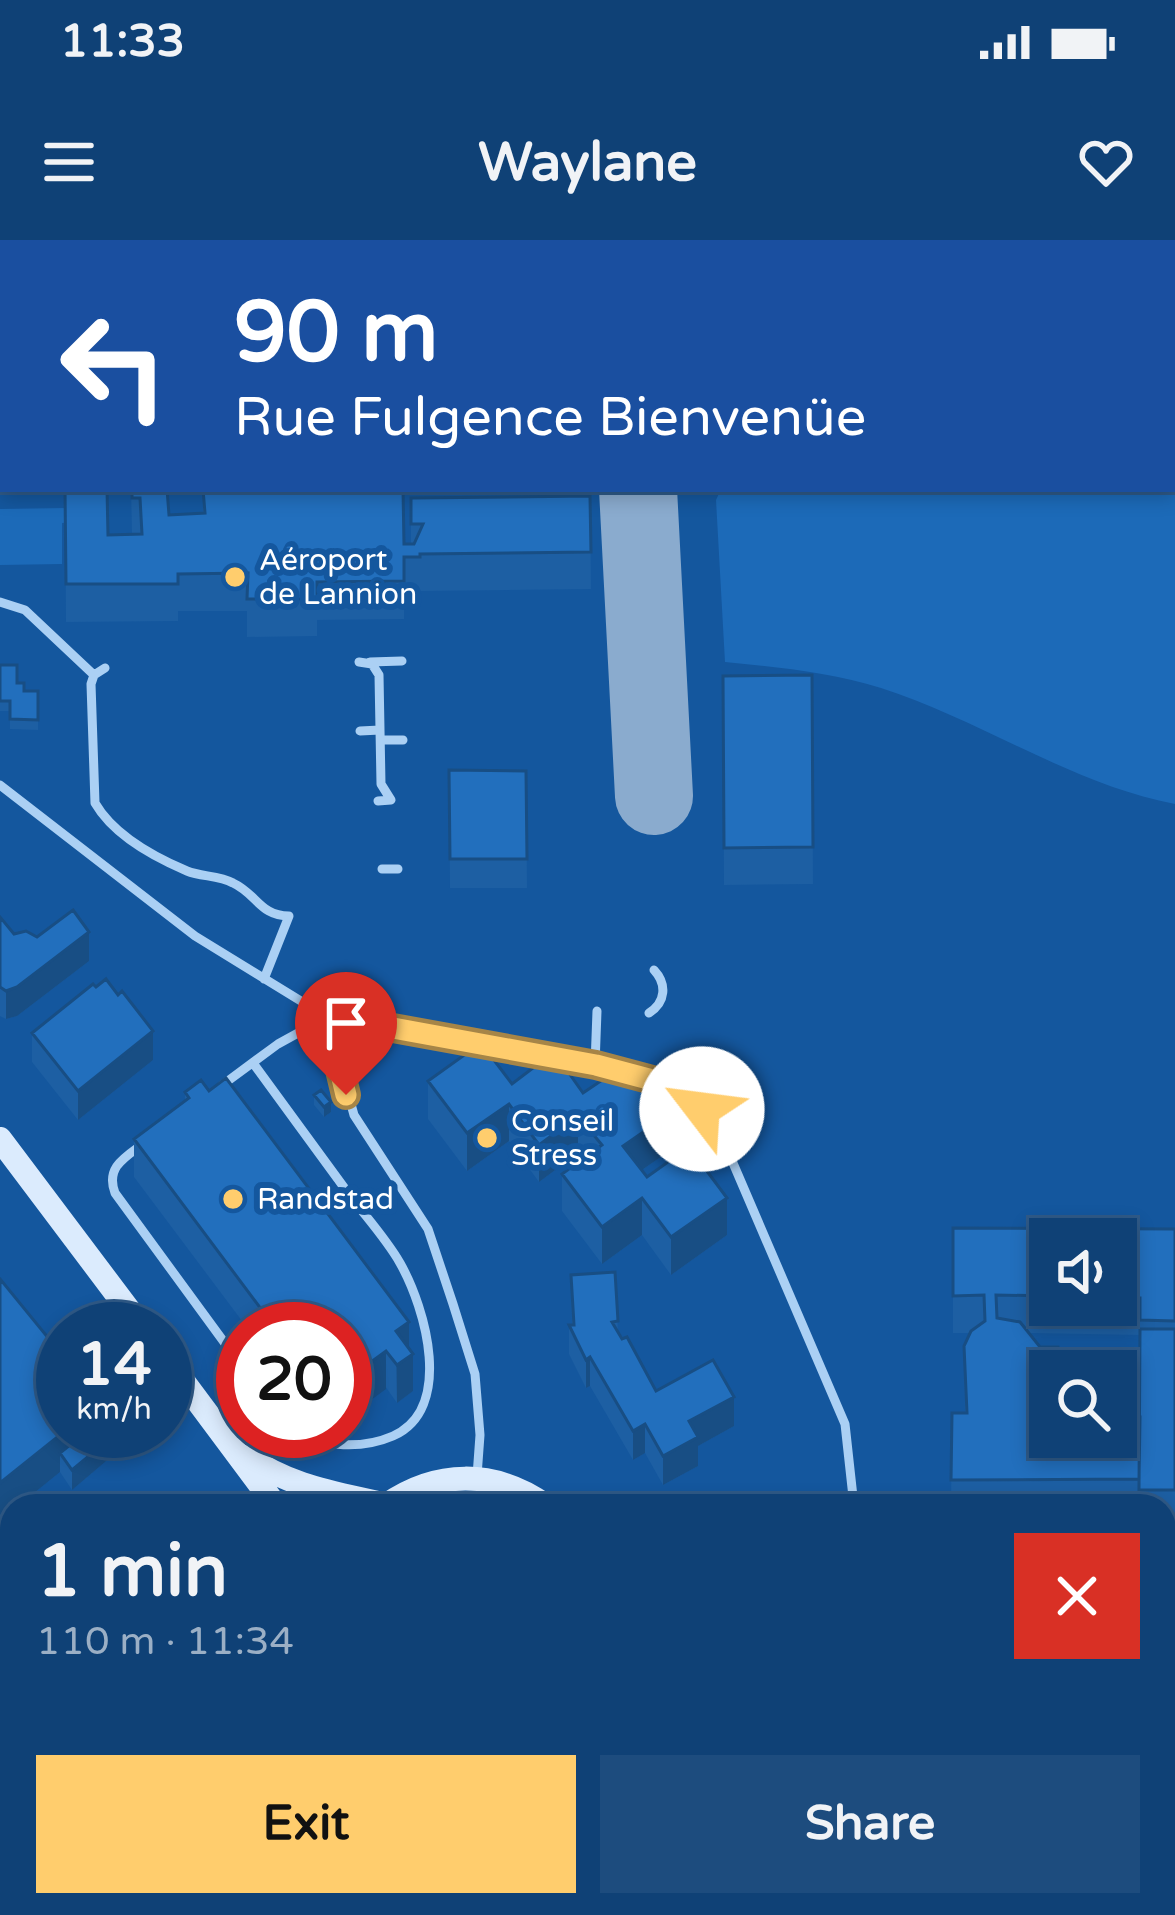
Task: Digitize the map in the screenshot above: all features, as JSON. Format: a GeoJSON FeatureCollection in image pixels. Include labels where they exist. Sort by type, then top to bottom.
{"type":"FeatureCollection","features":[{"type":"Feature","properties":{"kind":"main road"},"geometry":{"type":"LineString","coordinates":[[0,1139],[123,1302]]}},
{"type":"Feature","properties":{"kind":"main road"},"geometry":{"type":"LineString","coordinates":[[192,1392],[216,1424]]}},
{"type":"Feature","properties":{"kind":"main road"},"geometry":{"type":"LineString","coordinates":[[241,1458],[267,1494]]}},
{"type":"Feature","properties":{"kind":"main road"},"geometry":{"type":"LineString","coordinates":[[250,1458],[274,1475],[335,1494]]}},
{"type":"Feature","properties":{"kind":"main road"},"geometry":{"type":"LineString","coordinates":[[405,1494],[457,1477],[528,1494]]}},
{"type":"Feature","properties":{"kind":"lane"},"geometry":{"type":"LineString","coordinates":[[0,602],[25,610],[100,671],[91,684],[97,807],[124,835],[193,873],[232,882],[266,912],[289,916],[264,979]]}},
{"type":"Feature","properties":{"kind":"lane"},"geometry":{"type":"LineString","coordinates":[[378,801],[391,800],[381,784],[378,672],[372,664],[359,662],[402,662]]}},
{"type":"Feature","properties":{"kind":"lane"},"geometry":{"type":"LineString","coordinates":[[359,731],[403,740]]}},
{"type":"Feature","properties":{"kind":"lane"},"geometry":{"type":"LineString","coordinates":[[92,737],[106,736]]}},
{"type":"Feature","properties":{"kind":"lane"},"geometry":{"type":"LineString","coordinates":[[0,785],[195,936],[327,1016],[596,1065],[671,1085],[696,1102],[724,1142],[844,1424],[853,1494]]}},
{"type":"Feature","properties":{"kind":"lane"},"geometry":{"type":"LineString","coordinates":[[97,807],[110,807]]}},
{"type":"Feature","properties":{"kind":"lane"},"geometry":{"type":"LineString","coordinates":[[382,869],[398,868]]}},
{"type":"Feature","properties":{"kind":"lane"},"geometry":{"type":"LineString","coordinates":[[193,873],[210,873]]}},
{"type":"Feature","properties":{"kind":"lane"},"geometry":{"type":"LineString","coordinates":[[650,1013],[663,992],[654,970]]}},
{"type":"Feature","properties":{"kind":"lane"},"geometry":{"type":"LineString","coordinates":[[596,1065],[597,1011]]}},
{"type":"Feature","properties":{"kind":"lane"},"geometry":{"type":"LineString","coordinates":[[215,1091],[327,1016]]}},
{"type":"Feature","properties":{"kind":"lane"},"geometry":{"type":"LineString","coordinates":[[327,1016],[354,1115],[428,1229],[453,1304],[475,1374],[480,1435],[476,1478]]}},
{"type":"Feature","properties":{"kind":"lane"},"geometry":{"type":"LineString","coordinates":[[253,1063],[401,1264],[417,1309],[431,1381],[423,1412],[391,1437],[372,1442]]}},
{"type":"Feature","properties":{"kind":"lane"},"geometry":{"type":"LineString","coordinates":[[159,1132],[115,1168],[112,1186],[216,1330]]}},
{"type":"Feature","properties":{"kind":"shaded area"},"geometry":{"type":"Polygon","coordinates":[[[720,492],[1175,492],[1175,804],[1099,782],[881,688],[823,674],[725,662],[716,500],[720,492]]]}},
{"type":"Feature","properties":{"kind":"shaded area"},"geometry":{"type":"Polygon","coordinates":[[[66,508],[107,520],[62,523],[62,564],[0,565],[0,509],[66,508]]]}},
{"type":"Feature","properties":{"kind":"building"},"geometry":{"type":"Polygon","coordinates":[[[65,492],[107,492],[108,535],[142,534],[140,498],[132,498],[132,492],[167,492],[169,515],[205,513],[203,492],[403,492],[404,544],[414,544],[423,524],[411,524],[411,498],[590,496],[591,552],[420,554],[404,557],[404,581],[317,582],[317,599],[247,599],[248,573],[178,574],[178,584],[66,584],[65,492]]]}},
{"type":"Feature","properties":{"kind":"building"},"geometry":{"type":"Polygon","coordinates":[[[0,665],[17,665],[17,683],[24,683],[24,691],[38,691],[38,720],[10,719],[10,701],[0,701],[0,665]]]}},
{"type":"Feature","properties":{"kind":"building"},"geometry":{"type":"Polygon","coordinates":[[[812,675],[813,847],[724,848],[723,676],[812,675]]]}},
{"type":"Feature","properties":{"kind":"building"},"geometry":{"type":"Polygon","coordinates":[[[449,770],[526,771],[527,859],[450,859],[449,770]]]}},
{"type":"Feature","properties":{"kind":"building"},"geometry":{"type":"Polygon","coordinates":[[[73,910],[89,932],[17,987],[6,991],[0,987],[0,917],[14,934],[26,931],[37,937],[73,910]]]}},
{"type":"Feature","properties":{"kind":"building"},"geometry":{"type":"Polygon","coordinates":[[[106,979],[118,995],[122,991],[153,1031],[78,1091],[32,1033],[93,984],[96,987],[106,979]]]}},
{"type":"Feature","properties":{"kind":"building"},"geometry":{"type":"Polygon","coordinates":[[[481,1043],[512,1084],[554,1052],[583,1093],[626,1064],[665,1117],[623,1146],[647,1177],[689,1147],[727,1198],[671,1237],[642,1198],[602,1227],[562,1174],[602,1145],[578,1116],[539,1145],[509,1104],[467,1133],[428,1081],[481,1043]]]}},
{"type":"Feature","properties":{"kind":"building"},"geometry":{"type":"Polygon","coordinates":[[[226,1078],[409,1322],[396,1331],[413,1354],[397,1365],[386,1351],[372,1361],[372,1302],[256,1302],[134,1139],[189,1098],[185,1092],[201,1080],[209,1091],[226,1078]]]}},
{"type":"Feature","properties":{"kind":"building"},"geometry":{"type":"Polygon","coordinates":[[[321,1090],[331,1102],[324,1107],[314,1095],[321,1090]]]}},
{"type":"Feature","properties":{"kind":"building"},"geometry":{"type":"Polygon","coordinates":[[[953,1228],[1029,1228],[1029,1296],[996,1295],[997,1318],[1020,1322],[1040,1347],[1058,1347],[1029,1350],[1029,1458],[1137,1458],[1140,1417],[1139,1479],[951,1480],[952,1413],[967,1413],[964,1346],[971,1331],[985,1321],[984,1295],[953,1296],[953,1228]]]}},
{"type":"Feature","properties":{"kind":"building"},"geometry":{"type":"Polygon","coordinates":[[[1137,1229],[1175,1229],[1175,1321],[1140,1320],[1137,1229]]]}},
{"type":"Feature","properties":{"kind":"building"},"geometry":{"type":"Polygon","coordinates":[[[615,1272],[618,1321],[612,1322],[622,1339],[627,1337],[656,1391],[713,1360],[734,1397],[689,1421],[698,1437],[663,1456],[645,1424],[633,1431],[569,1325],[574,1325],[571,1275],[615,1272]]]}},
{"type":"Feature","properties":{"kind":"building"},"geometry":{"type":"Polygon","coordinates":[[[0,1279],[36,1323],[36,1454],[0,1483],[0,1279]]]}},
{"type":"Feature","properties":{"kind":"building"},"geometry":{"type":"Polygon","coordinates":[[[1140,1329],[1175,1329],[1175,1490],[1139,1490],[1140,1329]]]}},
{"type":"Feature","properties":{"kind":"building"},"geometry":{"type":"Polygon","coordinates":[[[64,1458],[87,1458],[72,1470],[64,1458]]]}},
{"type":"Feature","properties":{"kind":"taxiway"},"geometry":{"type":"LineString","coordinates":[[638,492],[654,796]]}},
{"type":"Feature","properties":{"kind":"place","name":"Aéroport de Lannion"},"geometry":{"type":"Point","coordinates":[235,577]}},
{"type":"Feature","properties":{"kind":"place","name":"Conseil Stress"},"geometry":{"type":"Point","coordinates":[487,1138]}},
{"type":"Feature","properties":{"kind":"place","name":"Randstad"},"geometry":{"type":"Point","coordinates":[233,1199]}},
{"type":"Feature","properties":{"kind":"route"},"geometry":{"type":"LineString","coordinates":[[346,1095],[327,1016],[596,1065],[671,1085],[702,1109]]}}]}
